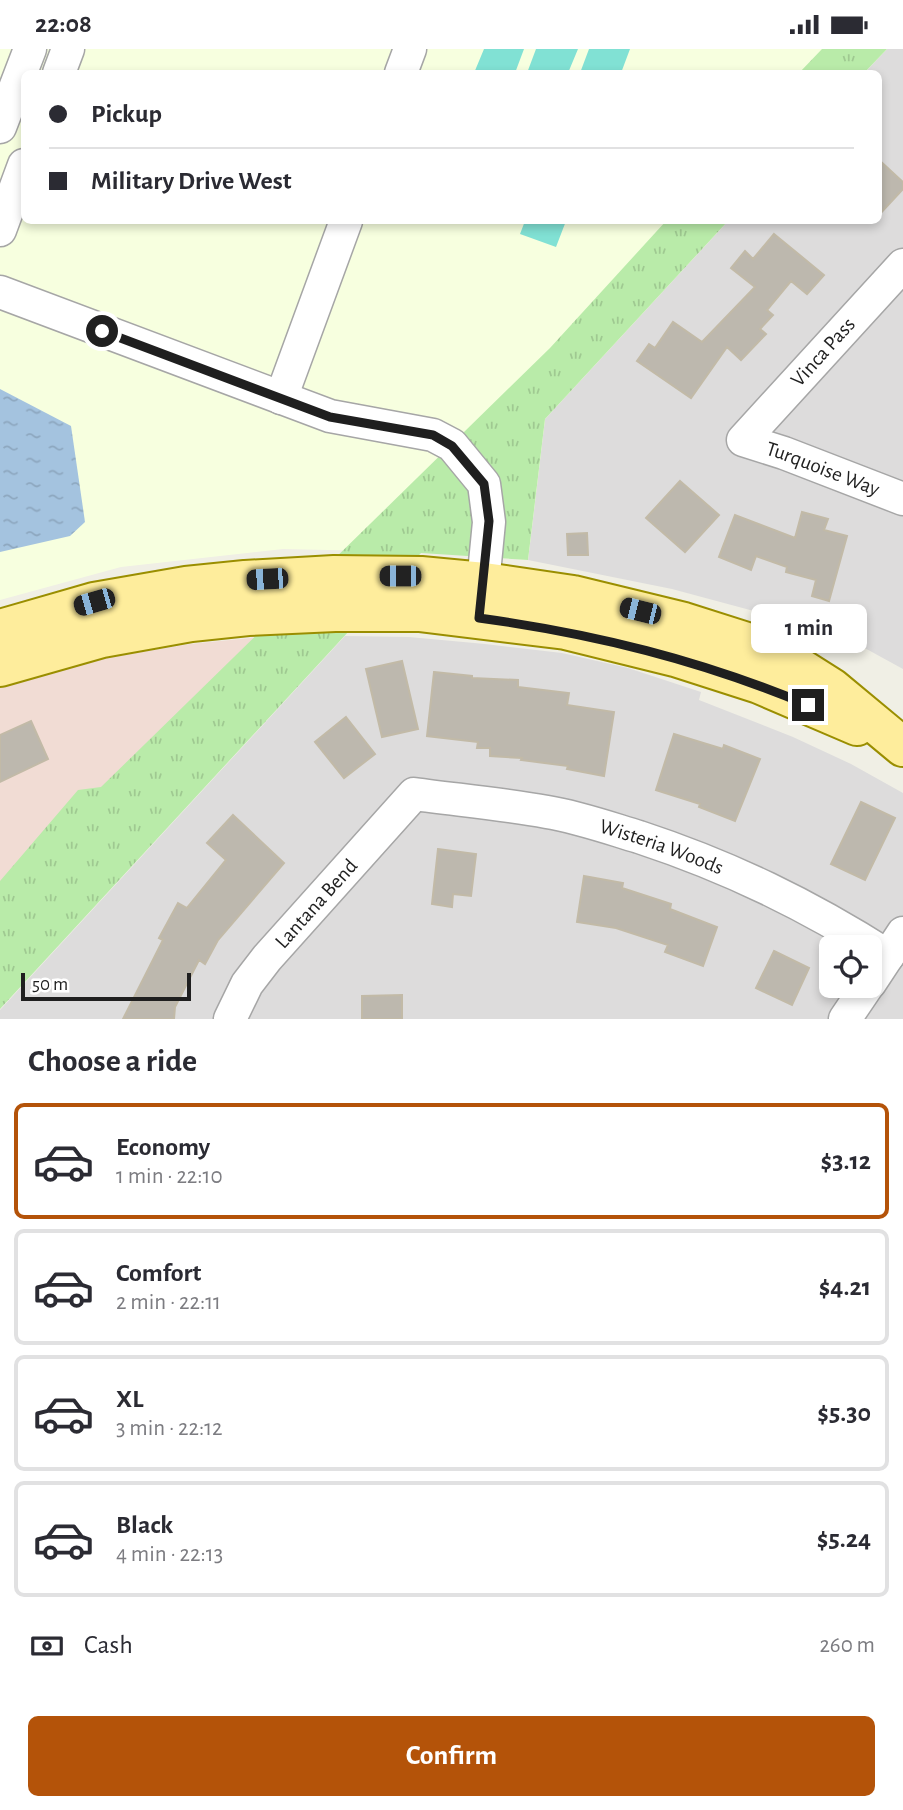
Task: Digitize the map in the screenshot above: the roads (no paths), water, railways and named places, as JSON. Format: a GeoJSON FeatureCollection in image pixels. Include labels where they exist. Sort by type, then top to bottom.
{"type":"FeatureCollection","features":[{"type":"Feature","properties":{"kind":"main road"},"geometry":{"type":"LineString","coordinates":[[0,629],[94,602],[186,586],[334,575],[421,576],[566,631],[708,667],[759,684],[903,748]]}},
{"type":"Feature","properties":{"kind":"main road"},"geometry":{"type":"LineString","coordinates":[[0,667],[102,638],[191,622],[335,612],[419,612],[482,600]]}},
{"type":"Feature","properties":{"kind":"street"},"geometry":{"type":"LineString","coordinates":[[22,70],[30,49]]}},
{"type":"Feature","properties":{"kind":"street"},"geometry":{"type":"LineString","coordinates":[[60,70],[68,49]]}},
{"type":"Feature","properties":{"kind":"street"},"geometry":{"type":"LineString","coordinates":[[402,70],[410,49]]}},
{"type":"Feature","properties":{"kind":"street"},"geometry":{"type":"LineString","coordinates":[[0,127],[21,72]]}},
{"type":"Feature","properties":{"kind":"street"},"geometry":{"type":"LineString","coordinates":[[0,230],[21,173]]}},
{"type":"Feature","properties":{"kind":"street"},"geometry":{"type":"LineString","coordinates":[[281,398],[345,224]]}},
{"type":"Feature","properties":{"kind":"street","name":"Vinca Pass"},"geometry":{"type":"LineString","coordinates":[[743,440],[903,265]]}},
{"type":"Feature","properties":{"kind":"street"},"geometry":{"type":"LineString","coordinates":[[0,292],[330,417],[433,435],[452,446],[484,484],[489,521],[482,600]]}},
{"type":"Feature","properties":{"kind":"street","name":"Turquoise Way"},"geometry":{"type":"LineString","coordinates":[[743,440],[903,499]]}},
{"type":"Feature","properties":{"kind":"street","name":"Wisteria Woods"},"geometry":{"type":"LineString","coordinates":[[414,794],[547,812],[594,823],[723,867],[896,945]]}},
{"type":"Feature","properties":{"kind":"street","name":"Lantana Bend"},"geometry":{"type":"LineString","coordinates":[[230,1019],[247,984],[267,958],[414,794]]}},
{"type":"Feature","properties":{"kind":"street"},"geometry":{"type":"LineString","coordinates":[[882,965],[896,945]]}},
{"type":"Feature","properties":{"kind":"street"},"geometry":{"type":"LineString","coordinates":[[845,1019],[859,998]]}},
{"type":"Feature","properties":{"kind":"water"},"geometry":{"type":"Polygon","coordinates":[[[0,389],[71,426],[85,522],[70,536],[0,552],[0,389]]]}}]}
